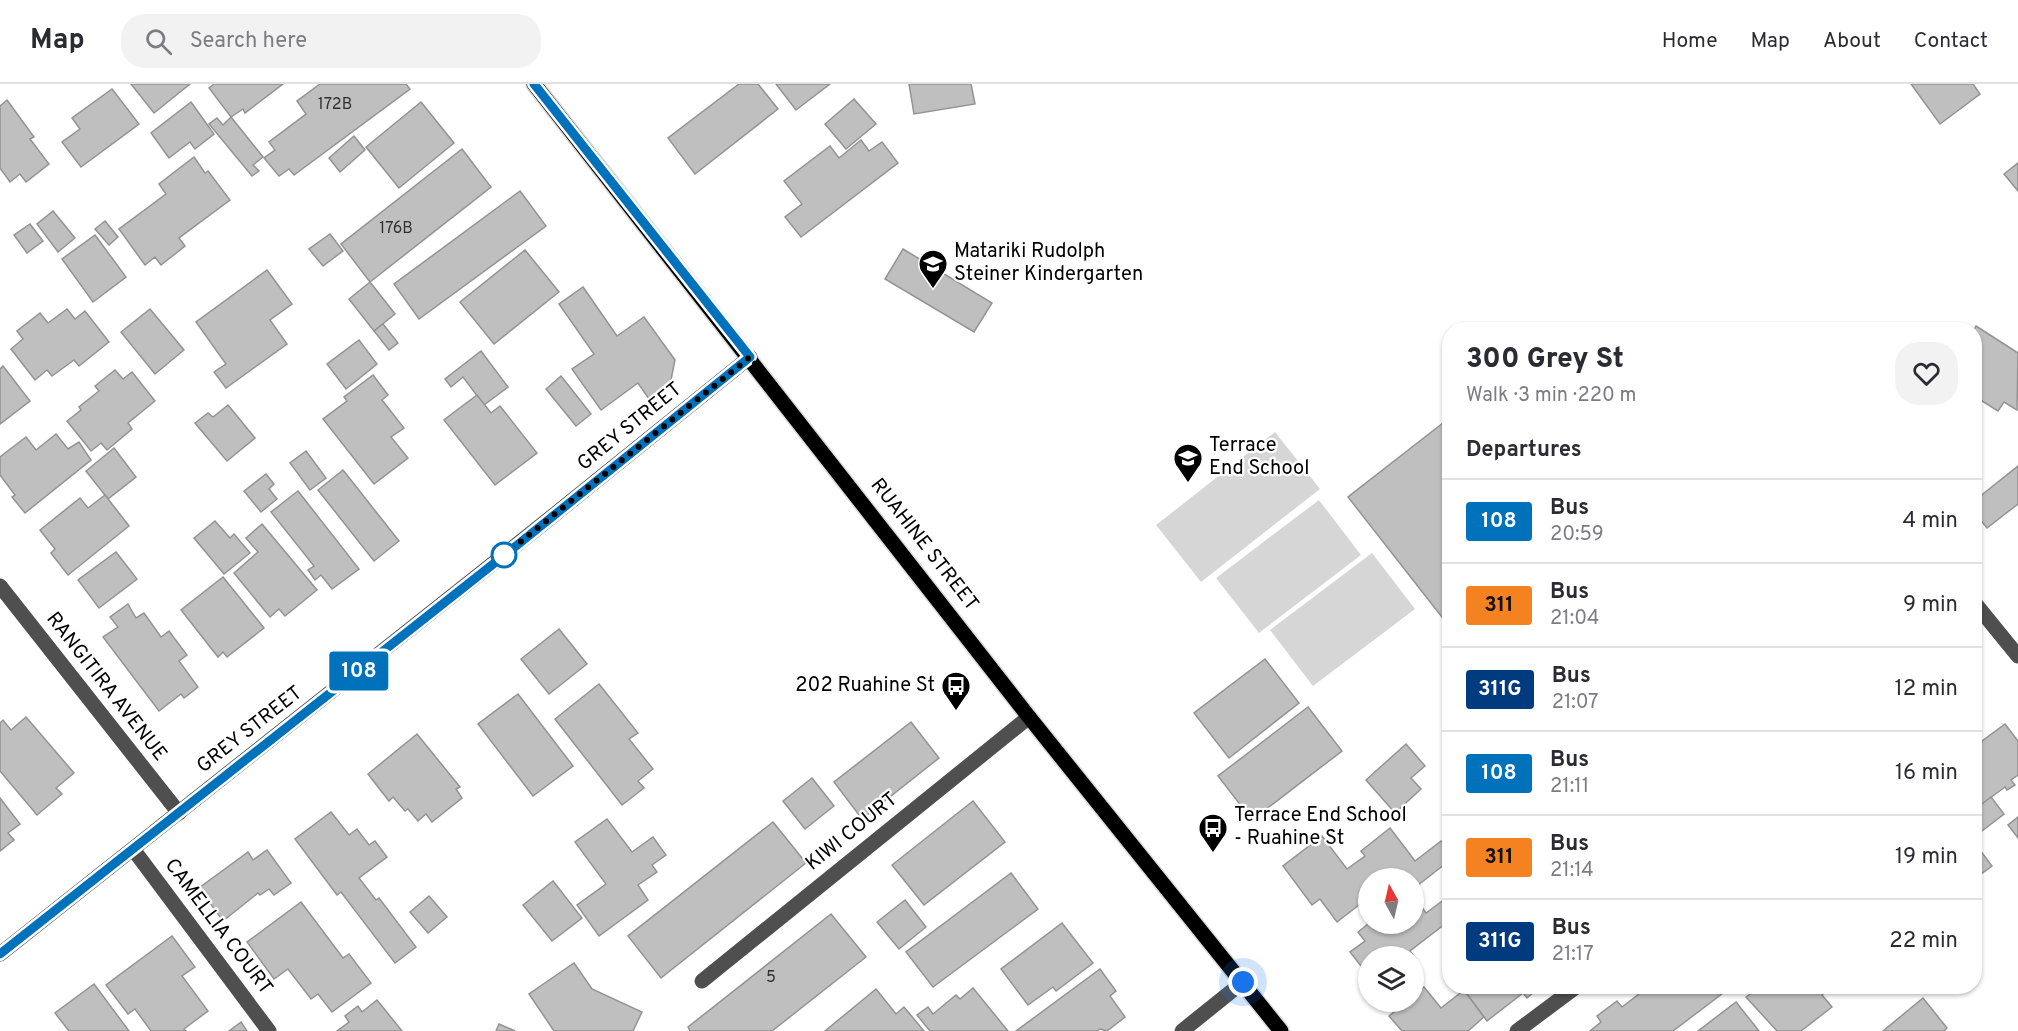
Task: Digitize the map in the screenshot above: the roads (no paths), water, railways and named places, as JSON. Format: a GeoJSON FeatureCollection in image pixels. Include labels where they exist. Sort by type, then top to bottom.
{"type":"FeatureCollection","features":[{"type":"Feature","properties":{"kind":"main road","name":"RUAHINE STREET"},"geometry":{"type":"LineString","coordinates":[[534,84],[750,357],[1029,717],[1281,1031]]}},
{"type":"Feature","properties":{"kind":"street","name":"GREY STREET"},"geometry":{"type":"LineString","coordinates":[[0,954],[750,357]]}},
{"type":"Feature","properties":{"kind":"street","name":"RANGITIRA AVENUE"},"geometry":{"type":"LineString","coordinates":[[0,586],[179,813]]}},
{"type":"Feature","properties":{"kind":"street"},"geometry":{"type":"LineString","coordinates":[[1982,612],[2018,656]]}},
{"type":"Feature","properties":{"kind":"street","name":"KIWI COURT"},"geometry":{"type":"LineString","coordinates":[[702,981],[1029,717]]}},
{"type":"Feature","properties":{"kind":"street","name":"CAMELLIA COURT"},"geometry":{"type":"LineString","coordinates":[[133,849],[269,1031]]}},
{"type":"Feature","properties":{"kind":"street"},"geometry":{"type":"LineString","coordinates":[[1182,1031],[1243,982]]}},
{"type":"Feature","properties":{"kind":"street"},"geometry":{"type":"LineString","coordinates":[[1517,1031],[1567,994]]}},
{"type":"Feature","properties":{"kind":"place","name":"Matariki Rudolph Steiner Kindergarten"},"geometry":{"type":"Point","coordinates":[933,290]}},
{"type":"Feature","properties":{"kind":"place","name":"Terrace End School"},"geometry":{"type":"Point","coordinates":[1188,484]}},
{"type":"Feature","properties":{"kind":"place","name":"202 Ruahine St"},"geometry":{"type":"Point","coordinates":[956,712]}},
{"type":"Feature","properties":{"kind":"place","name":"Terrace End School - Ruahine St"},"geometry":{"type":"Point","coordinates":[1213,854]}}]}
